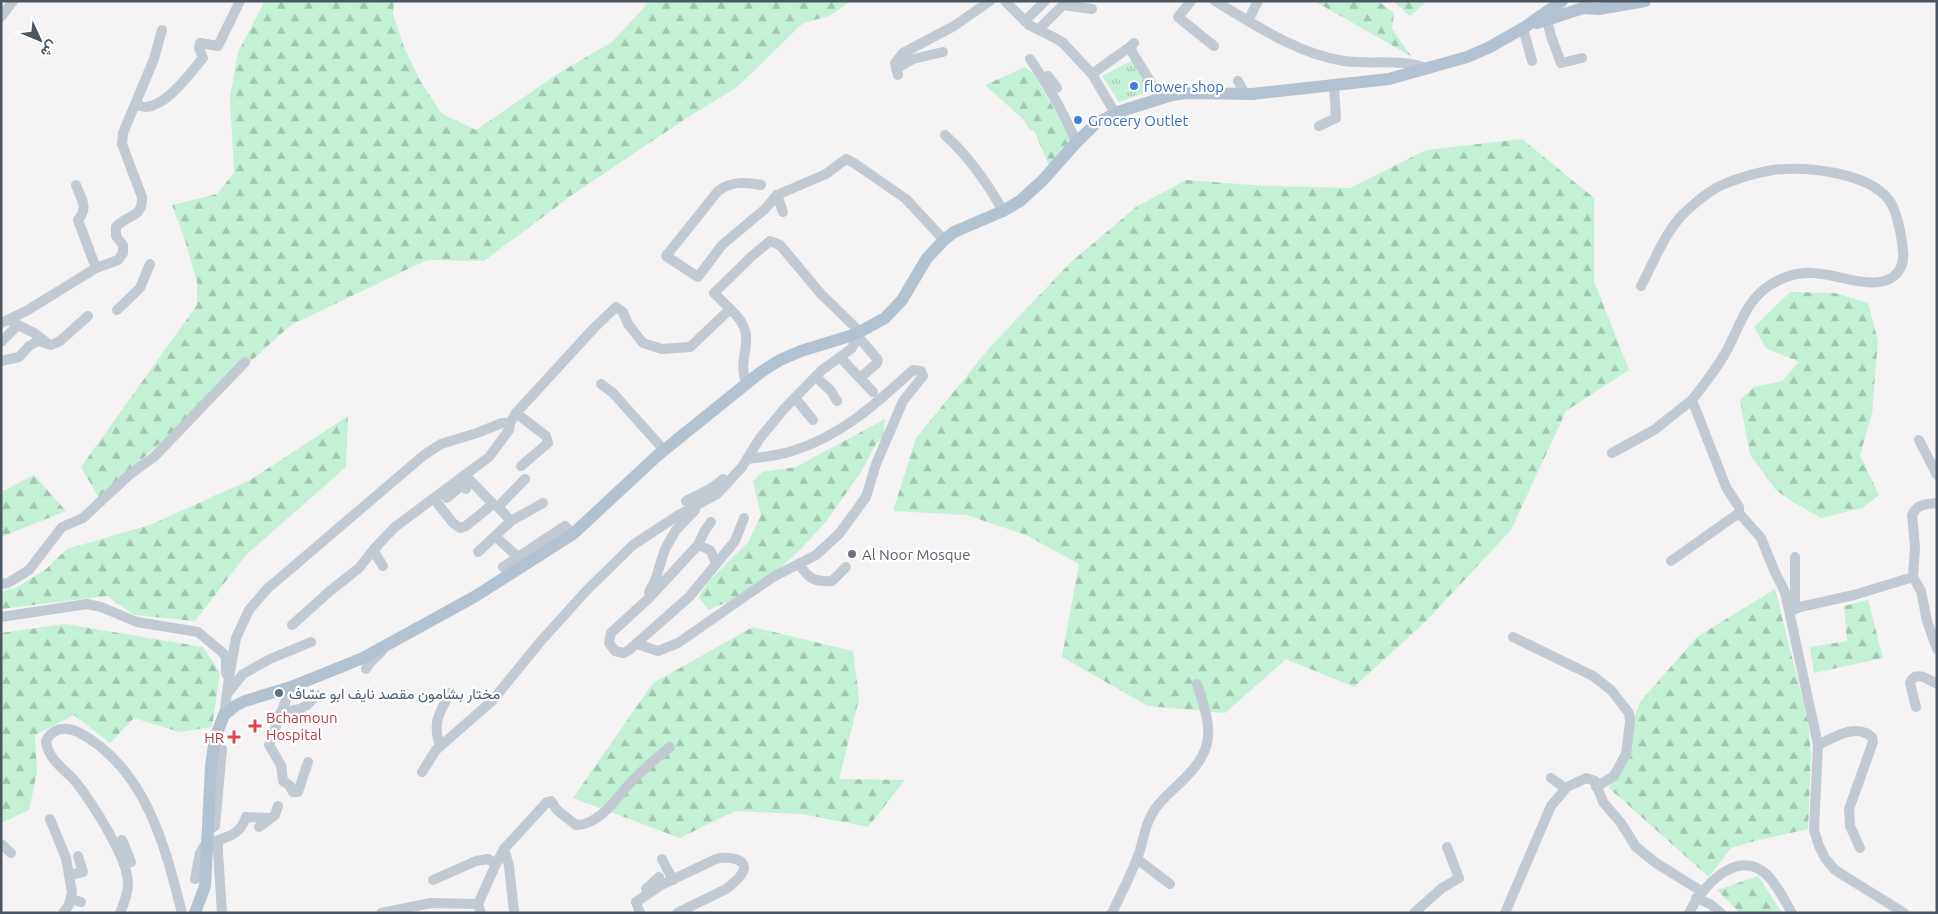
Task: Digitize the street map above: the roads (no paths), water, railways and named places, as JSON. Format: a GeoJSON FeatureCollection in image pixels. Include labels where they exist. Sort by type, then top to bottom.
{"type":"FeatureCollection","features":[{"type":"Feature","properties":{"kind":"main road"},"geometry":{"type":"LineString","coordinates":[[195,913],[205,886],[210,766],[215,738],[224,715],[235,706],[246,701],[291,687],[363,658],[474,596],[573,534],[664,450],[746,382],[780,360],[801,350],[856,334],[885,318],[912,292],[927,258],[944,240],[954,232],[1003,211],[1027,196],[1095,124],[1115,113],[1187,93],[1245,94],[1389,80],[1425,64],[1474,54],[1524,28],[1562,1]]}},
{"type":"Feature","properties":{"kind":"main road"},"geometry":{"type":"LineString","coordinates":[[1524,28],[1579,5],[1599,8],[1645,1]]}},
{"type":"Feature","properties":{"kind":"street"},"geometry":{"type":"LineString","coordinates":[[1,17],[13,1]]}},
{"type":"Feature","properties":{"kind":"street"},"geometry":{"type":"LineString","coordinates":[[134,105],[147,107],[165,99],[182,83],[203,58],[199,48],[200,44],[218,46],[240,1]]}},
{"type":"Feature","properties":{"kind":"street"},"geometry":{"type":"LineString","coordinates":[[943,52],[932,53],[914,59],[897,72],[895,63],[903,53],[954,26],[990,1]]}},
{"type":"Feature","properties":{"kind":"street"},"geometry":{"type":"LineString","coordinates":[[1005,1],[1024,21],[1063,43],[1092,74],[1115,113]]}},
{"type":"Feature","properties":{"kind":"street"},"geometry":{"type":"LineString","coordinates":[[1024,21],[1045,1]]}},
{"type":"Feature","properties":{"kind":"street"},"geometry":{"type":"LineString","coordinates":[[1175,11],[1184,1]]}},
{"type":"Feature","properties":{"kind":"street"},"geometry":{"type":"LineString","coordinates":[[1191,1],[1178,17],[1214,46]]}},
{"type":"Feature","properties":{"kind":"street"},"geometry":{"type":"LineString","coordinates":[[1215,1],[1300,48],[1326,57],[1358,62],[1425,64]]}},
{"type":"Feature","properties":{"kind":"street"},"geometry":{"type":"LineString","coordinates":[[1248,20],[1258,1]]}},
{"type":"Feature","properties":{"kind":"street"},"geometry":{"type":"LineString","coordinates":[[1039,29],[1062,5],[1092,9]]}},
{"type":"Feature","properties":{"kind":"street"},"geometry":{"type":"LineString","coordinates":[[1547,20],[1561,63],[1582,58]]}},
{"type":"Feature","properties":{"kind":"street"},"geometry":{"type":"LineString","coordinates":[[1524,28],[1532,61]]}},
{"type":"Feature","properties":{"kind":"street"},"geometry":{"type":"LineString","coordinates":[[1,342],[9,323],[96,268],[118,260],[121,257],[123,246],[116,236],[116,227],[141,208],[142,197],[122,144],[123,133],[154,59],[162,30]]}},
{"type":"Feature","properties":{"kind":"street"},"geometry":{"type":"LineString","coordinates":[[1092,74],[1133,45],[1132,52],[1161,99]]}},
{"type":"Feature","properties":{"kind":"street"},"geometry":{"type":"LineString","coordinates":[[1030,59],[1071,128],[1076,142]]}},
{"type":"Feature","properties":{"kind":"street"},"geometry":{"type":"LineString","coordinates":[[1043,78],[1048,76],[1057,88]]}},
{"type":"Feature","properties":{"kind":"street"},"geometry":{"type":"LineString","coordinates":[[1238,82],[1245,94]]}},
{"type":"Feature","properties":{"kind":"street"},"geometry":{"type":"LineString","coordinates":[[1319,126],[1336,118],[1334,86]]}},
{"type":"Feature","properties":{"kind":"street"},"geometry":{"type":"LineString","coordinates":[[945,135],[977,171],[1003,211]]}},
{"type":"Feature","properties":{"kind":"street"},"geometry":{"type":"LineString","coordinates":[[761,185],[746,182],[725,186],[718,191],[666,256],[698,277],[722,245],[765,209],[777,195],[826,174],[846,159],[906,198],[944,240]]}},
{"type":"Feature","properties":{"kind":"street"},"geometry":{"type":"LineString","coordinates":[[1612,452],[1654,430],[1692,400],[1723,358],[1747,308],[1768,286],[1799,273],[1813,273],[1877,284],[1889,280],[1898,272],[1903,260],[1899,228],[1890,201],[1867,182],[1834,173],[1785,170],[1750,175],[1720,186],[1708,193],[1682,215],[1667,236],[1641,286]]}},
{"type":"Feature","properties":{"kind":"street"},"geometry":{"type":"LineString","coordinates":[[76,185],[85,209],[78,220],[96,268]]}},
{"type":"Feature","properties":{"kind":"street"},"geometry":{"type":"LineString","coordinates":[[777,195],[783,212]]}},
{"type":"Feature","properties":{"kind":"street"},"geometry":{"type":"LineString","coordinates":[[746,382],[743,374],[747,333],[744,325],[714,293],[770,241],[780,245],[878,360],[860,378]]}},
{"type":"Feature","properties":{"kind":"street"},"geometry":{"type":"LineString","coordinates":[[117,310],[140,288],[150,264]]}},
{"type":"Feature","properties":{"kind":"street"},"geometry":{"type":"LineString","coordinates":[[292,625],[359,568],[395,527],[438,496],[496,449],[509,430],[510,423],[516,413],[594,328],[616,307],[623,312],[628,324],[643,343],[662,349],[690,348],[730,309]]}},
{"type":"Feature","properties":{"kind":"street"},"geometry":{"type":"LineString","coordinates":[[9,323],[34,333],[52,346],[88,316]]}},
{"type":"Feature","properties":{"kind":"street"},"geometry":{"type":"LineString","coordinates":[[422,772],[440,746],[492,701],[565,613],[633,545],[716,494],[742,467],[768,429],[795,398],[816,376],[855,343],[856,334]]}},
{"type":"Feature","properties":{"kind":"street"},"geometry":{"type":"LineString","coordinates":[[1,361],[19,357],[29,346],[38,341],[46,342]]}},
{"type":"Feature","properties":{"kind":"street"},"geometry":{"type":"LineString","coordinates":[[840,357],[873,392]]}},
{"type":"Feature","properties":{"kind":"street"},"geometry":{"type":"LineString","coordinates":[[1,584],[8,583],[29,570],[62,526],[83,518],[129,475],[154,456],[245,362]]}},
{"type":"Feature","properties":{"kind":"street"},"geometry":{"type":"LineString","coordinates":[[636,644],[658,651],[678,643],[773,577],[816,555],[839,534],[866,497],[876,464],[904,401],[923,376],[921,371],[913,370],[873,406],[836,432],[792,451],[748,457],[740,461],[716,486],[686,501]]}},
{"type":"Feature","properties":{"kind":"street"},"geometry":{"type":"LineString","coordinates":[[816,376],[831,391],[837,401]]}},
{"type":"Feature","properties":{"kind":"street"},"geometry":{"type":"LineString","coordinates":[[602,384],[613,393],[664,450]]}},
{"type":"Feature","properties":{"kind":"street"},"geometry":{"type":"LineString","coordinates":[[795,398],[813,420]]}},
{"type":"Feature","properties":{"kind":"street"},"geometry":{"type":"LineString","coordinates":[[1692,400],[1719,472],[1739,507],[1739,513],[1761,538],[1792,610],[1818,745],[1814,830],[1822,852],[1835,870],[1904,913]]}},
{"type":"Feature","properties":{"kind":"street"},"geometry":{"type":"LineString","coordinates":[[516,413],[546,436],[548,442],[539,452],[520,466]]}},
{"type":"Feature","properties":{"kind":"street"},"geometry":{"type":"LineString","coordinates":[[224,715],[238,632],[249,610],[268,589],[424,455],[441,444],[502,423],[510,423]]}},
{"type":"Feature","properties":{"kind":"street"},"geometry":{"type":"LineString","coordinates":[[1919,440],[1937,475]]}},
{"type":"Feature","properties":{"kind":"street"},"geometry":{"type":"LineString","coordinates":[[465,475],[511,521]]}},
{"type":"Feature","properties":{"kind":"street"},"geometry":{"type":"LineString","coordinates":[[438,496],[453,523],[460,528],[495,506],[526,479]]}},
{"type":"Feature","properties":{"kind":"street"},"geometry":{"type":"LineString","coordinates":[[438,496],[447,498],[464,486],[466,490]]}},
{"type":"Feature","properties":{"kind":"street"},"geometry":{"type":"LineString","coordinates":[[478,552],[511,521],[543,503]]}},
{"type":"Feature","properties":{"kind":"street"},"geometry":{"type":"LineString","coordinates":[[1937,503],[1920,506],[1912,515],[1915,547],[1913,577],[1921,591],[1927,621],[1937,649]]}},
{"type":"Feature","properties":{"kind":"street"},"geometry":{"type":"LineString","coordinates":[[649,598],[665,548],[676,530],[700,505]]}},
{"type":"Feature","properties":{"kind":"street"},"geometry":{"type":"LineString","coordinates":[[1671,561],[1739,513]]}},
{"type":"Feature","properties":{"kind":"street"},"geometry":{"type":"LineString","coordinates":[[710,522],[704,530],[698,545],[649,598],[611,632],[609,638],[612,648],[620,653],[624,653],[689,597],[735,541],[744,518]]}},
{"type":"Feature","properties":{"kind":"street"},"geometry":{"type":"LineString","coordinates":[[503,567],[565,526],[573,534]]}},
{"type":"Feature","properties":{"kind":"street"},"geometry":{"type":"LineString","coordinates":[[497,538],[518,557]]}},
{"type":"Feature","properties":{"kind":"street"},"geometry":{"type":"LineString","coordinates":[[698,545],[710,550],[716,562]]}},
{"type":"Feature","properties":{"kind":"street"},"geometry":{"type":"LineString","coordinates":[[374,549],[383,566]]}},
{"type":"Feature","properties":{"kind":"street"},"geometry":{"type":"LineString","coordinates":[[1792,610],[1795,556]]}},
{"type":"Feature","properties":{"kind":"street"},"geometry":{"type":"LineString","coordinates":[[799,564],[806,575],[818,582],[832,581],[846,567]]}},
{"type":"Feature","properties":{"kind":"street"},"geometry":{"type":"LineString","coordinates":[[1792,610],[1883,587],[1913,577]]}},
{"type":"Feature","properties":{"kind":"street"},"geometry":{"type":"LineString","coordinates":[[1,617],[87,604],[101,607],[137,622],[198,632],[223,653],[226,658],[226,673],[229,678]]}},
{"type":"Feature","properties":{"kind":"street"},"geometry":{"type":"LineString","coordinates":[[1513,637],[1593,676],[1611,690],[1629,713],[1630,722],[1626,754],[1614,776],[1596,787]]}},
{"type":"Feature","properties":{"kind":"street"},"geometry":{"type":"LineString","coordinates":[[228,694],[243,674],[270,659],[312,642]]}},
{"type":"Feature","properties":{"kind":"street"},"geometry":{"type":"LineString","coordinates":[[366,669],[379,656],[385,646]]}},
{"type":"Feature","properties":{"kind":"street"},"geometry":{"type":"LineString","coordinates":[[1916,707],[1910,683],[1911,679],[1923,676],[1937,684]]}},
{"type":"Feature","properties":{"kind":"street"},"geometry":{"type":"LineString","coordinates":[[1112,913],[1137,859],[1151,815],[1161,802],[1198,766],[1205,750],[1210,735],[1197,684]]}},
{"type":"Feature","properties":{"kind":"street"},"geometry":{"type":"LineString","coordinates":[[291,687],[269,745],[281,765],[283,781],[289,785],[292,792],[298,792],[308,762]]}},
{"type":"Feature","properties":{"kind":"street"},"geometry":{"type":"LineString","coordinates":[[440,746],[436,736],[436,719],[450,693]]}},
{"type":"Feature","properties":{"kind":"street"},"geometry":{"type":"LineString","coordinates":[[280,713],[284,715],[289,711],[300,709],[317,694]]}},
{"type":"Feature","properties":{"kind":"street"},"geometry":{"type":"LineString","coordinates":[[131,862],[122,840],[94,809],[76,783],[56,762],[48,750],[46,742],[57,729],[71,729],[96,744],[126,771],[160,833],[182,913]]}},
{"type":"Feature","properties":{"kind":"street"},"geometry":{"type":"LineString","coordinates":[[1818,745],[1851,731],[1864,731],[1872,737],[1873,742],[1849,809],[1850,826],[1860,848]]}},
{"type":"Feature","properties":{"kind":"street"},"geometry":{"type":"LineString","coordinates":[[381,913],[430,903],[479,908],[504,848],[547,802],[551,801],[557,810],[576,825],[589,823],[611,805],[641,772],[670,747]]}},
{"type":"Feature","properties":{"kind":"street"},"geometry":{"type":"LineString","coordinates":[[1551,778],[1565,788]]}},
{"type":"Feature","properties":{"kind":"street"},"geometry":{"type":"LineString","coordinates":[[1505,913],[1546,816],[1565,788],[1586,778],[1595,781],[1603,802],[1621,822],[1636,847],[1699,894],[1721,913]]}},
{"type":"Feature","properties":{"kind":"street"},"geometry":{"type":"LineString","coordinates":[[246,817],[269,818],[275,815],[278,806]]}},
{"type":"Feature","properties":{"kind":"street"},"geometry":{"type":"LineString","coordinates":[[246,817],[263,828],[269,818]]}},
{"type":"Feature","properties":{"kind":"street"},"geometry":{"type":"LineString","coordinates":[[222,913],[218,840],[234,834],[240,829],[246,817]]}},
{"type":"Feature","properties":{"kind":"street"},"geometry":{"type":"LineString","coordinates":[[50,819],[66,858],[72,892],[76,901],[63,913]]}},
{"type":"Feature","properties":{"kind":"street"},"geometry":{"type":"LineString","coordinates":[[208,836],[218,852]]}},
{"type":"Feature","properties":{"kind":"street"},"geometry":{"type":"LineString","coordinates":[[195,879],[200,853],[208,836]]}},
{"type":"Feature","properties":{"kind":"street"},"geometry":{"type":"LineString","coordinates":[[120,913],[126,894],[127,874],[122,840]]}},
{"type":"Feature","properties":{"kind":"street"},"geometry":{"type":"LineString","coordinates":[[1,844],[11,853]]}},
{"type":"Feature","properties":{"kind":"street"},"geometry":{"type":"LineString","coordinates":[[1414,913],[1442,888],[1460,878],[1447,847]]}},
{"type":"Feature","properties":{"kind":"street"},"geometry":{"type":"LineString","coordinates":[[504,848],[509,866],[514,912]]}},
{"type":"Feature","properties":{"kind":"street"},"geometry":{"type":"LineString","coordinates":[[69,875],[83,872],[78,856]]}},
{"type":"Feature","properties":{"kind":"street"},"geometry":{"type":"LineString","coordinates":[[638,900],[661,885],[712,860],[726,856],[740,860],[743,865],[741,875],[726,889],[677,913]]}},
{"type":"Feature","properties":{"kind":"street"},"geometry":{"type":"LineString","coordinates":[[662,858],[673,880]]}},
{"type":"Feature","properties":{"kind":"street"},"geometry":{"type":"LineString","coordinates":[[433,880],[476,861],[488,859],[496,864]]}},
{"type":"Feature","properties":{"kind":"street"},"geometry":{"type":"LineString","coordinates":[[1137,859],[1170,884]]}},
{"type":"Feature","properties":{"kind":"street"},"geometry":{"type":"LineString","coordinates":[[1689,913],[1699,894],[1726,870],[1741,865],[1752,866],[1767,875],[1792,913]]}},
{"type":"Feature","properties":{"kind":"street"},"geometry":{"type":"LineString","coordinates":[[640,913],[636,902],[644,891],[659,877]]}},
{"type":"Feature","properties":{"kind":"place","name":"flower shop"},"geometry":{"type":"Point","coordinates":[1134,86]}},
{"type":"Feature","properties":{"kind":"place","name":"Grocery Outlet"},"geometry":{"type":"Point","coordinates":[1078,120]}},
{"type":"Feature","properties":{"kind":"place","name":"Al Noor Mosque"},"geometry":{"type":"Point","coordinates":[852,554]}},
{"type":"Feature","properties":{"kind":"place","name":"مختار بشامون مقصد نايف ابو عسّاف"},"geometry":{"type":"Point","coordinates":[279,693]}},
{"type":"Feature","properties":{"kind":"place","name":"Bchamoun Hospital"},"geometry":{"type":"Point","coordinates":[255,726]}},
{"type":"Feature","properties":{"kind":"place","name":"HR"},"geometry":{"type":"Point","coordinates":[234,737]}}]}
